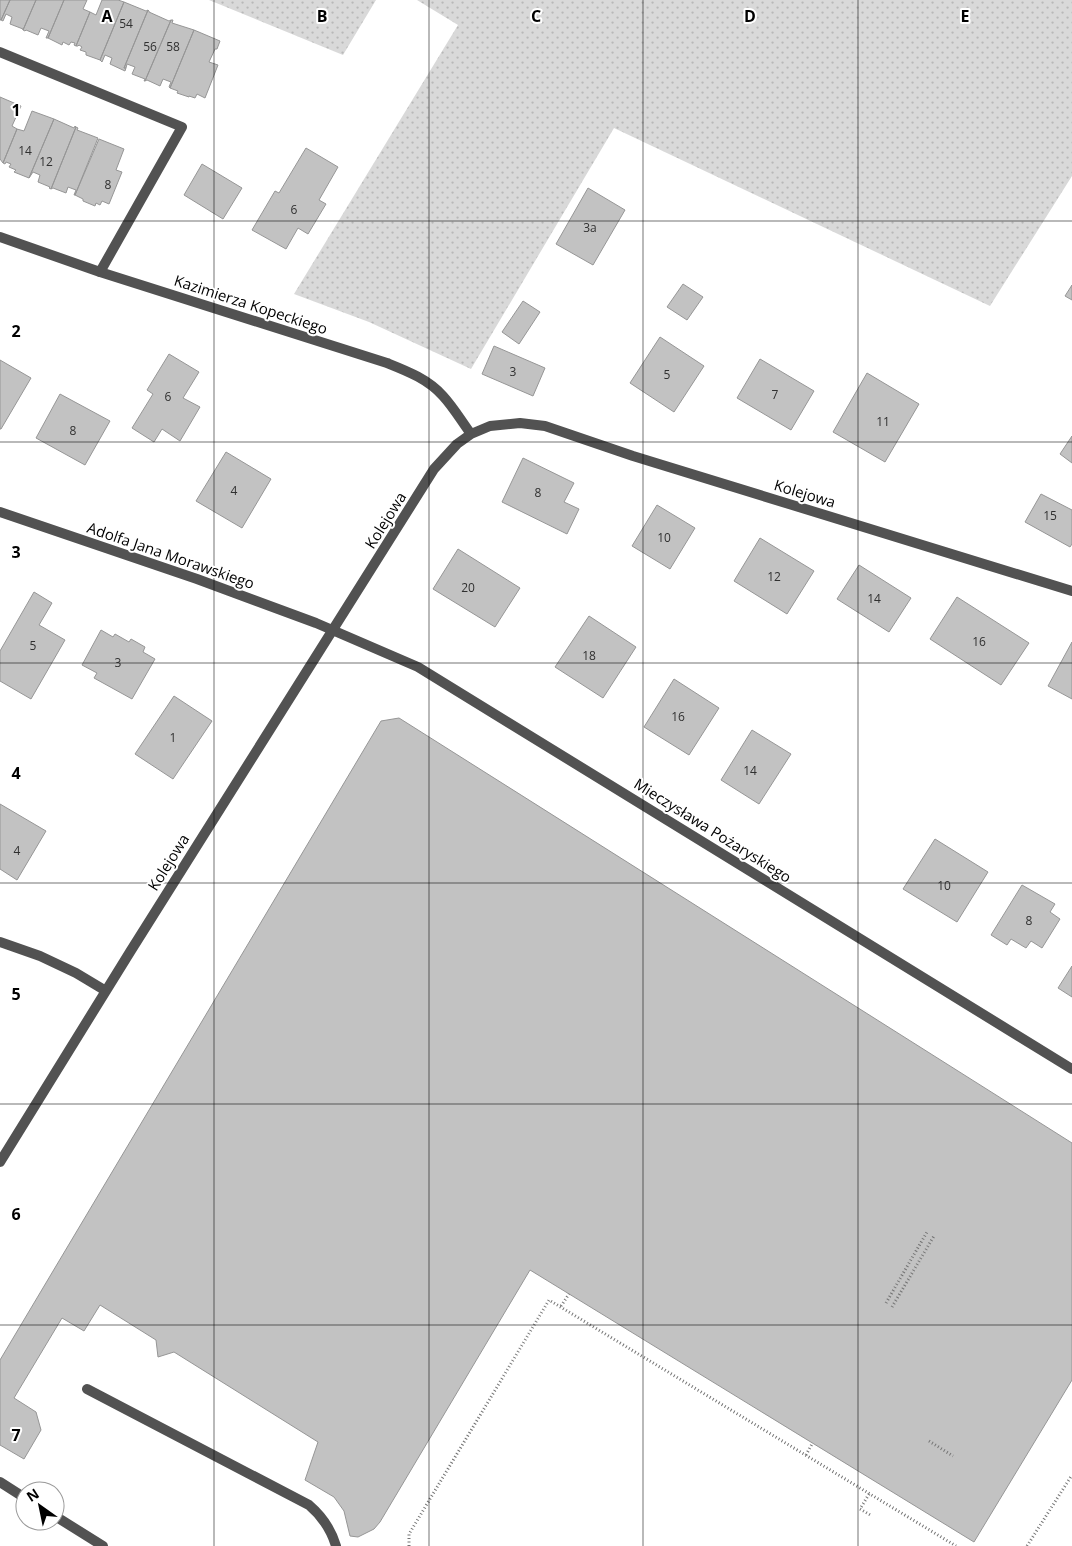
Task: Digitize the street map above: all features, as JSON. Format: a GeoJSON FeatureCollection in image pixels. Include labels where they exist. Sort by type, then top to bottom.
{"type":"FeatureCollection","features":[{"type":"Feature","properties":{"kind":"street"},"geometry":{"type":"LineString","coordinates":[[0,52],[182,127],[100,272]]}},
{"type":"Feature","properties":{"kind":"street","name":"Kazimierza Kopeckiego"},"geometry":{"type":"LineString","coordinates":[[0,237],[100,272],[378,360],[410,372],[427,382],[443,396],[471,434]]}},
{"type":"Feature","properties":{"kind":"street","name":"Kolejowa"},"geometry":{"type":"LineString","coordinates":[[0,1162],[434,469],[457,444],[471,434],[490,426],[520,423],[545,426],[633,456],[1072,591]]}},
{"type":"Feature","properties":{"kind":"street","name":"Adolfa Jana Morawskiego"},"geometry":{"type":"LineString","coordinates":[[0,512],[197,579],[332,630]]}},
{"type":"Feature","properties":{"kind":"street","name":"Mieczysława Pożaryskiego"},"geometry":{"type":"LineString","coordinates":[[332,630],[418,666],[1072,1069]]}},
{"type":"Feature","properties":{"kind":"street"},"geometry":{"type":"LineString","coordinates":[[0,942],[40,956],[76,973],[106,991]]}},
{"type":"Feature","properties":{"kind":"street"},"geometry":{"type":"LineString","coordinates":[[87,1388],[309,1505],[325,1521],[332,1532],[336,1546]]}},
{"type":"Feature","properties":{"kind":"street"},"geometry":{"type":"LineString","coordinates":[[0,1482],[15,1492]]}},
{"type":"Feature","properties":{"kind":"street"},"geometry":{"type":"LineString","coordinates":[[65,1522],[103,1546]]}},
{"type":"Feature","properties":{"kind":"path"},"geometry":{"type":"LineString","coordinates":[[886,1303],[927,1232]]}},
{"type":"Feature","properties":{"kind":"path"},"geometry":{"type":"LineString","coordinates":[[892,1307],[934,1236]]}},
{"type":"Feature","properties":{"kind":"path"},"geometry":{"type":"LineString","coordinates":[[561,1307],[569,1294]]}},
{"type":"Feature","properties":{"kind":"path"},"geometry":{"type":"LineString","coordinates":[[409,1546],[409,1534],[550,1300],[956,1546]]}},
{"type":"Feature","properties":{"kind":"path"},"geometry":{"type":"LineString","coordinates":[[929,1441],[953,1456]]}},
{"type":"Feature","properties":{"kind":"path"},"geometry":{"type":"LineString","coordinates":[[806,1455],[812,1444]]}},
{"type":"Feature","properties":{"kind":"path"},"geometry":{"type":"LineString","coordinates":[[1027,1546],[1072,1475]]}},
{"type":"Feature","properties":{"kind":"path"},"geometry":{"type":"LineString","coordinates":[[869,1494],[860,1509],[872,1516]]}},
{"type":"Feature","properties":{"kind":"shaded area"},"geometry":{"type":"Polygon","coordinates":[[[209,0],[376,0],[343,55],[209,0]]]}},
{"type":"Feature","properties":{"kind":"shaded area"},"geometry":{"type":"Polygon","coordinates":[[[417,0],[1072,0],[1072,176],[990,306],[614,128],[471,369],[369,322],[294,294],[458,25],[417,0]]]}},
{"type":"Feature","properties":{"kind":"building"},"geometry":{"type":"Polygon","coordinates":[[[0,0],[10,0],[1,20],[0,20],[0,0]]]}},
{"type":"Feature","properties":{"kind":"building"},"geometry":{"type":"Polygon","coordinates":[[[10,0],[36,0],[23,30],[10,24],[12,17],[6,14],[3,21],[1,20],[10,0]]]}},
{"type":"Feature","properties":{"kind":"building"},"geometry":{"type":"Polygon","coordinates":[[[36,0],[64,0],[48,38],[46,38],[49,31],[41,28],[38,35],[23,30],[36,0]]]}},
{"type":"Feature","properties":{"kind":"building"},"geometry":{"type":"Polygon","coordinates":[[[64,0],[87,0],[83,9],[90,12],[76,46],[74,45],[75,43],[71,42],[69,45],[63,42],[62,45],[48,38],[64,0]]]}},
{"type":"Feature","properties":{"kind":"building"},"geometry":{"type":"Polygon","coordinates":[[[102,0],[124,2],[100,60],[86,55],[86,52],[80,50],[82,47],[76,46],[90,12],[96,15],[102,0]]]}},
{"type":"Feature","properties":{"kind":"building"},"geometry":{"type":"Polygon","coordinates":[[[124,2],[146,11],[148,10],[124,68],[126,68],[125,71],[110,64],[112,58],[105,55],[102,62],[100,60],[124,2]]]}},
{"type":"Feature","properties":{"kind":"building"},"geometry":{"type":"Polygon","coordinates":[[[148,10],[169,21],[171,20],[145,81],[144,81],[145,79],[132,74],[135,67],[127,64],[126,68],[124,68],[148,10]]]}},
{"type":"Feature","properties":{"kind":"building"},"geometry":{"type":"Polygon","coordinates":[[[171,20],[173,20],[172,23],[194,30],[170,88],[171,82],[163,79],[160,86],[147,80],[145,81],[171,20]]]}},
{"type":"Feature","properties":{"kind":"building"},"geometry":{"type":"Polygon","coordinates":[[[194,30],[220,41],[209,62],[218,65],[205,98],[197,94],[195,98],[189,97],[177,93],[178,91],[170,88],[194,30]]]}},
{"type":"Feature","properties":{"kind":"building"},"geometry":{"type":"Polygon","coordinates":[[[0,97],[21,106],[12,126],[17,129],[3,163],[0,159],[0,97]]]}},
{"type":"Feature","properties":{"kind":"building"},"geometry":{"type":"Polygon","coordinates":[[[32,111],[54,119],[29,178],[14,172],[16,170],[9,167],[11,164],[3,163],[17,129],[24,131],[32,111]]]}},
{"type":"Feature","properties":{"kind":"building"},"geometry":{"type":"Polygon","coordinates":[[[54,119],[74,128],[76,127],[51,189],[38,182],[40,175],[33,172],[29,178],[54,119]]]}},
{"type":"Feature","properties":{"kind":"building"},"geometry":{"type":"Polygon","coordinates":[[[76,127],[78,128],[77,130],[98,138],[74,195],[76,190],[68,187],[66,193],[51,189],[76,127]]]}},
{"type":"Feature","properties":{"kind":"building"},"geometry":{"type":"Polygon","coordinates":[[[99,139],[124,149],[116,170],[122,172],[109,204],[102,201],[100,205],[96,203],[95,206],[75,195],[99,139]]]}},
{"type":"Feature","properties":{"kind":"building"},"geometry":{"type":"Polygon","coordinates":[[[306,148],[338,167],[319,200],[326,204],[308,234],[298,228],[286,249],[252,230],[275,191],[279,193],[306,148]]]}},
{"type":"Feature","properties":{"kind":"building"},"geometry":{"type":"Polygon","coordinates":[[[202,164],[242,188],[223,219],[184,195],[202,164]]]}},
{"type":"Feature","properties":{"kind":"building"},"geometry":{"type":"Polygon","coordinates":[[[588,188],[625,210],[593,265],[556,244],[588,188]]]}},
{"type":"Feature","properties":{"kind":"building"},"geometry":{"type":"Polygon","coordinates":[[[683,284],[703,297],[687,320],[667,307],[683,284]]]}},
{"type":"Feature","properties":{"kind":"building"},"geometry":{"type":"Polygon","coordinates":[[[1072,285],[1072,300],[1065,296],[1072,285]]]}},
{"type":"Feature","properties":{"kind":"building"},"geometry":{"type":"Polygon","coordinates":[[[523,301],[540,312],[519,344],[502,332],[523,301]]]}},
{"type":"Feature","properties":{"kind":"building"},"geometry":{"type":"Polygon","coordinates":[[[660,337],[704,366],[674,412],[630,383],[660,337]]]}},
{"type":"Feature","properties":{"kind":"building"},"geometry":{"type":"Polygon","coordinates":[[[494,346],[545,368],[533,396],[482,374],[494,346]]]}},
{"type":"Feature","properties":{"kind":"building"},"geometry":{"type":"Polygon","coordinates":[[[169,354],[199,372],[183,398],[200,407],[180,441],[162,429],[154,442],[132,428],[153,394],[147,390],[169,354]]]}},
{"type":"Feature","properties":{"kind":"building"},"geometry":{"type":"Polygon","coordinates":[[[760,359],[814,391],[791,430],[737,398],[760,359]]]}},
{"type":"Feature","properties":{"kind":"building"},"geometry":{"type":"Polygon","coordinates":[[[0,360],[31,378],[1,429],[0,429],[0,360]]]}},
{"type":"Feature","properties":{"kind":"building"},"geometry":{"type":"Polygon","coordinates":[[[867,373],[919,404],[885,462],[833,432],[867,373]]]}},
{"type":"Feature","properties":{"kind":"building"},"geometry":{"type":"Polygon","coordinates":[[[60,394],[110,421],[85,465],[36,438],[60,394]]]}},
{"type":"Feature","properties":{"kind":"building"},"geometry":{"type":"Polygon","coordinates":[[[1072,436],[1072,463],[1060,454],[1072,436]]]}},
{"type":"Feature","properties":{"kind":"building"},"geometry":{"type":"Polygon","coordinates":[[[226,452],[271,479],[242,528],[196,501],[226,452]]]}},
{"type":"Feature","properties":{"kind":"building"},"geometry":{"type":"Polygon","coordinates":[[[523,458],[574,483],[564,502],[579,509],[567,534],[502,502],[523,458]]]}},
{"type":"Feature","properties":{"kind":"building"},"geometry":{"type":"Polygon","coordinates":[[[1041,494],[1072,510],[1072,544],[1070,547],[1025,522],[1041,494]]]}},
{"type":"Feature","properties":{"kind":"building"},"geometry":{"type":"Polygon","coordinates":[[[657,505],[695,528],[670,569],[632,546],[657,505]]]}},
{"type":"Feature","properties":{"kind":"building"},"geometry":{"type":"Polygon","coordinates":[[[760,538],[814,571],[787,614],[734,581],[760,538]]]}},
{"type":"Feature","properties":{"kind":"building"},"geometry":{"type":"Polygon","coordinates":[[[458,549],[520,588],[495,627],[433,589],[458,549]]]}},
{"type":"Feature","properties":{"kind":"building"},"geometry":{"type":"Polygon","coordinates":[[[859,565],[911,598],[889,632],[837,599],[859,565]]]}},
{"type":"Feature","properties":{"kind":"building"},"geometry":{"type":"Polygon","coordinates":[[[34,592],[52,603],[39,625],[65,640],[31,699],[0,681],[0,651],[34,592]]]}},
{"type":"Feature","properties":{"kind":"building"},"geometry":{"type":"Polygon","coordinates":[[[957,597],[1029,643],[1001,685],[930,639],[957,597]]]}},
{"type":"Feature","properties":{"kind":"building"},"geometry":{"type":"Polygon","coordinates":[[[589,616],[636,647],[603,698],[555,667],[589,616]]]}},
{"type":"Feature","properties":{"kind":"building"},"geometry":{"type":"Polygon","coordinates":[[[101,630],[113,637],[115,634],[129,642],[131,639],[145,647],[143,652],[155,659],[132,699],[94,678],[97,673],[82,665],[101,630]]]}},
{"type":"Feature","properties":{"kind":"building"},"geometry":{"type":"Polygon","coordinates":[[[1072,642],[1072,699],[1048,686],[1072,642]]]}},
{"type":"Feature","properties":{"kind":"building"},"geometry":{"type":"Polygon","coordinates":[[[674,679],[719,708],[689,755],[644,727],[674,679]]]}},
{"type":"Feature","properties":{"kind":"building"},"geometry":{"type":"Polygon","coordinates":[[[174,696],[212,721],[173,779],[135,754],[174,696]]]}},
{"type":"Feature","properties":{"kind":"building"},"geometry":{"type":"Polygon","coordinates":[[[399,718],[1072,1143],[1072,1380],[974,1542],[530,1270],[380,1522],[374,1529],[358,1537],[350,1536],[344,1511],[334,1497],[305,1480],[318,1442],[174,1352],[158,1357],[156,1340],[100,1305],[84,1331],[62,1318],[14,1398],[36,1412],[41,1430],[24,1459],[0,1445],[0,1360],[381,721],[399,718]]]}},
{"type":"Feature","properties":{"kind":"building"},"geometry":{"type":"Polygon","coordinates":[[[752,730],[791,754],[759,804],[721,780],[752,730]]]}},
{"type":"Feature","properties":{"kind":"building"},"geometry":{"type":"Polygon","coordinates":[[[0,804],[46,831],[17,880],[0,869],[0,804]]]}},
{"type":"Feature","properties":{"kind":"building"},"geometry":{"type":"Polygon","coordinates":[[[935,839],[988,872],[957,922],[903,889],[935,839]]]}},
{"type":"Feature","properties":{"kind":"building"},"geometry":{"type":"Polygon","coordinates":[[[1022,885],[1055,904],[1050,912],[1060,919],[1042,948],[1031,941],[1026,948],[1011,939],[1007,945],[991,935],[1022,885]]]}},
{"type":"Feature","properties":{"kind":"building"},"geometry":{"type":"Polygon","coordinates":[[[1072,966],[1072,997],[1058,988],[1072,966]]]}}]}
